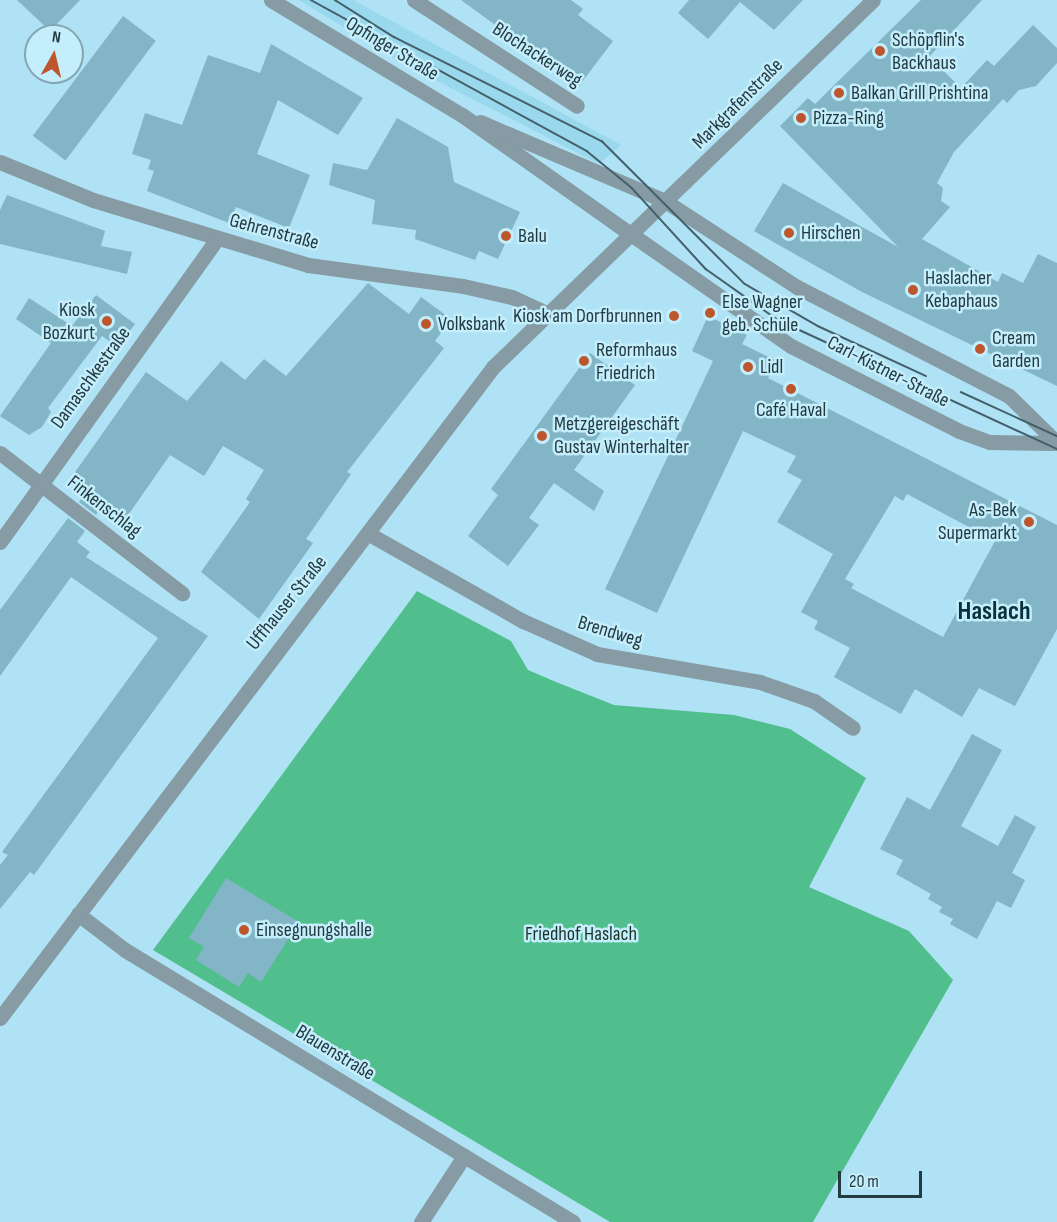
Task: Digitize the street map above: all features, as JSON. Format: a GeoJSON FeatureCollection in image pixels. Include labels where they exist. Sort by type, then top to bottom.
{"type":"FeatureCollection","features":[{"type":"Feature","properties":{"kind":"street","name":"Opfinger Straße"},"geometry":{"type":"LineString","coordinates":[[271,0],[462,115],[628,232]]}},
{"type":"Feature","properties":{"kind":"street","name":"Markgrafenstraße"},"geometry":{"type":"LineString","coordinates":[[628,232],[665,201],[873,0]]}},
{"type":"Feature","properties":{"kind":"street","name":"Blochackerweg"},"geometry":{"type":"LineString","coordinates":[[418,1],[577,106]]}},
{"type":"Feature","properties":{"kind":"street","name":"Opfinger Straße"},"geometry":{"type":"LineString","coordinates":[[462,115],[665,201]]}},
{"type":"Feature","properties":{"kind":"street","name":"Gehrenstraße"},"geometry":{"type":"LineString","coordinates":[[0,162],[93,200],[217,239],[309,264],[463,286],[512,297],[544,312]]}},
{"type":"Feature","properties":{"kind":"street","name":"Carl-Kistner-Straße"},"geometry":{"type":"LineString","coordinates":[[665,201],[797,287],[1010,396],[1057,443]]}},
{"type":"Feature","properties":{"kind":"street","name":"Carl-Kistner-Straße"},"geometry":{"type":"LineString","coordinates":[[628,232],[791,346],[959,431],[990,442],[1057,443]]}},
{"type":"Feature","properties":{"kind":"street","name":"Uffhauser Straße"},"geometry":{"type":"LineString","coordinates":[[0,1018],[270,656],[369,534],[493,367],[544,312],[628,232]]}},
{"type":"Feature","properties":{"kind":"street","name":"Damaschkestraße"},"geometry":{"type":"LineString","coordinates":[[0,542],[217,239]]}},
{"type":"Feature","properties":{"kind":"street","name":"Finkenschlag"},"geometry":{"type":"LineString","coordinates":[[0,453],[182,593]]}},
{"type":"Feature","properties":{"kind":"street","name":"Brendweg"},"geometry":{"type":"LineString","coordinates":[[369,534],[586,650],[639,664],[760,682],[814,701],[853,728]]}},
{"type":"Feature","properties":{"kind":"street","name":"Blauenstraße"},"geometry":{"type":"LineString","coordinates":[[78,914],[125,950],[573,1222]]}},
{"type":"Feature","properties":{"kind":"street"},"geometry":{"type":"LineString","coordinates":[[421,1222],[464,1156]]}},
{"type":"Feature","properties":{"kind":"shaded area"},"geometry":{"type":"Polygon","coordinates":[[[299,0],[353,0],[621,145],[599,164],[404,64],[299,0]]]}},
{"type":"Feature","properties":{"kind":"green space","name":"Friedhof Haslach"},"geometry":{"type":"Polygon","coordinates":[[[417,591],[511,641],[528,670],[556,682],[614,705],[734,715],[790,729],[866,778],[809,887],[909,931],[953,980],[813,1222],[610,1222],[153,950],[417,591]]]}},
{"type":"Feature","properties":{"kind":"building"},"geometry":{"type":"Polygon","coordinates":[[[17,0],[80,0],[57,24],[43,24],[17,0]]]}},
{"type":"Feature","properties":{"kind":"building"},"geometry":{"type":"Polygon","coordinates":[[[461,0],[571,0],[583,9],[578,15],[613,41],[579,86],[461,0]]]}},
{"type":"Feature","properties":{"kind":"building"},"geometry":{"type":"Polygon","coordinates":[[[689,0],[803,0],[774,30],[740,2],[708,39],[678,13],[689,0]]]}},
{"type":"Feature","properties":{"kind":"building"},"geometry":{"type":"Polygon","coordinates":[[[921,0],[982,0],[929,57],[961,88],[987,60],[994,66],[1033,25],[1057,48],[1057,63],[1036,86],[1019,90],[1007,103],[1003,99],[954,152],[937,183],[943,188],[941,201],[950,207],[922,239],[998,282],[1002,273],[1023,283],[1038,254],[1057,263],[1057,386],[862,292],[754,231],[783,183],[898,247],[780,126],[808,98],[815,104],[921,0]]]}},
{"type":"Feature","properties":{"kind":"building"},"geometry":{"type":"Polygon","coordinates":[[[123,16],[156,41],[65,160],[33,136],[72,84],[84,84],[84,68],[123,16]]]}},
{"type":"Feature","properties":{"kind":"building"},"geometry":{"type":"Polygon","coordinates":[[[271,44],[363,98],[338,135],[278,100],[257,154],[310,175],[289,228],[236,207],[229,223],[147,191],[154,171],[148,169],[151,160],[132,154],[145,113],[182,125],[208,55],[260,73],[271,44]]]}},
{"type":"Feature","properties":{"kind":"building"},"geometry":{"type":"Polygon","coordinates":[[[397,118],[448,147],[454,182],[520,212],[498,259],[479,251],[475,260],[415,239],[416,230],[372,224],[375,200],[329,185],[333,163],[367,170],[397,118]]]}},
{"type":"Feature","properties":{"kind":"building"},"geometry":{"type":"Polygon","coordinates":[[[7,195],[105,231],[101,246],[132,252],[127,274],[0,244],[0,210],[7,195]]]}},
{"type":"Feature","properties":{"kind":"building"},"geometry":{"type":"Polygon","coordinates":[[[368,283],[409,314],[421,297],[451,319],[435,341],[444,348],[347,472],[351,474],[306,539],[313,543],[259,619],[201,572],[250,502],[246,499],[264,470],[223,446],[204,476],[170,455],[124,521],[99,510],[96,515],[79,502],[85,494],[68,482],[146,372],[187,401],[221,361],[245,380],[264,359],[286,376],[368,283]]]}},
{"type":"Feature","properties":{"kind":"building"},"geometry":{"type":"Polygon","coordinates":[[[96,295],[135,324],[118,347],[102,336],[48,408],[51,412],[42,427],[29,435],[0,416],[51,343],[16,319],[29,298],[72,326],[96,295]]]}},
{"type":"Feature","properties":{"kind":"building"},"geometry":{"type":"Polygon","coordinates":[[[708,316],[747,335],[742,344],[777,361],[768,378],[1057,525],[1057,629],[1015,706],[979,688],[962,717],[915,689],[901,714],[834,677],[850,648],[814,629],[818,621],[801,612],[833,554],[777,522],[802,480],[787,472],[796,456],[743,431],[657,613],[605,589],[713,361],[692,351],[708,316]],[[907,494],[903,501],[895,496],[845,579],[854,584],[851,588],[943,637],[995,541],[907,494]]]}},
{"type":"Feature","properties":{"kind":"building"},"geometry":{"type":"Polygon","coordinates":[[[590,353],[635,385],[574,470],[604,491],[594,511],[554,483],[529,518],[539,525],[508,566],[468,536],[498,495],[491,489],[590,353]]]}},
{"type":"Feature","properties":{"kind":"building"},"geometry":{"type":"Polygon","coordinates":[[[68,518],[85,531],[77,542],[90,552],[86,557],[208,636],[34,875],[30,872],[0,909],[0,865],[8,855],[2,852],[158,638],[71,577],[0,676],[0,610],[68,518]]]}},
{"type":"Feature","properties":{"kind":"building"},"geometry":{"type":"Polygon","coordinates":[[[972,734],[1002,750],[961,826],[998,846],[1015,815],[1036,827],[1012,873],[1025,880],[1011,908],[997,901],[977,939],[950,924],[953,919],[939,912],[942,907],[928,899],[931,894],[896,874],[903,860],[880,849],[907,797],[930,810],[972,734]]]}},
{"type":"Feature","properties":{"kind":"building","name":"Einsegnungshalle"},"geometry":{"type":"Polygon","coordinates":[[[226,878],[299,922],[261,982],[248,973],[239,987],[196,960],[204,947],[189,938],[226,878]]]}},
{"type":"Feature","properties":{"kind":"tram line"},"geometry":{"type":"LineString","coordinates":[[311,0],[587,151],[632,188],[706,269],[778,320],[1057,449]]}},
{"type":"Feature","properties":{"kind":"tram line"},"geometry":{"type":"LineString","coordinates":[[335,0],[394,37],[602,141],[745,284],[818,326],[926,376]]}},
{"type":"Feature","properties":{"kind":"tram line"},"geometry":{"type":"LineString","coordinates":[[961,392],[1057,436]]}},
{"type":"Feature","properties":{"kind":"place","name":"Schöpflin's Backhaus"},"geometry":{"type":"Point","coordinates":[880,51]}},
{"type":"Feature","properties":{"kind":"place","name":"Balkan Grill Prishtina"},"geometry":{"type":"Point","coordinates":[839,93]}},
{"type":"Feature","properties":{"kind":"place","name":"Pizza-Ring"},"geometry":{"type":"Point","coordinates":[801,118]}},
{"type":"Feature","properties":{"kind":"place","name":"Hirschen"},"geometry":{"type":"Point","coordinates":[789,233]}},
{"type":"Feature","properties":{"kind":"place","name":"Balu"},"geometry":{"type":"Point","coordinates":[506,236]}},
{"type":"Feature","properties":{"kind":"place","name":"Haslacher Kebaphaus"},"geometry":{"type":"Point","coordinates":[913,290]}},
{"type":"Feature","properties":{"kind":"place","name":"Else Wagner geb. Schüle"},"geometry":{"type":"Point","coordinates":[710,313]}},
{"type":"Feature","properties":{"kind":"place","name":"Kiosk am Dorfbrunnen"},"geometry":{"type":"Point","coordinates":[674,316]}},
{"type":"Feature","properties":{"kind":"place","name":"Kiosk Bozkurt"},"geometry":{"type":"Point","coordinates":[107,321]}},
{"type":"Feature","properties":{"kind":"place","name":"Volksbank"},"geometry":{"type":"Point","coordinates":[426,324]}},
{"type":"Feature","properties":{"kind":"place","name":"Cream Garden"},"geometry":{"type":"Point","coordinates":[980,349]}},
{"type":"Feature","properties":{"kind":"place","name":"Reformhaus Friedrich"},"geometry":{"type":"Point","coordinates":[584,361]}},
{"type":"Feature","properties":{"kind":"place","name":"Lidl"},"geometry":{"type":"Point","coordinates":[748,367]}},
{"type":"Feature","properties":{"kind":"place","name":"Café Haval"},"geometry":{"type":"Point","coordinates":[791,389]}},
{"type":"Feature","properties":{"kind":"place","name":"Metzgereigeschäft Gustav Winterhalter"},"geometry":{"type":"Point","coordinates":[542,436]}},
{"type":"Feature","properties":{"kind":"place","name":"As-Bek Supermarkt"},"geometry":{"type":"Point","coordinates":[1029,522]}},
{"type":"Feature","properties":{"kind":"place","name":"Einsegnungshalle"},"geometry":{"type":"Point","coordinates":[244,930]}},
{"type":"Feature","properties":{"kind":"district","name":"Haslach"},"geometry":{"type":"Point","coordinates":[994,612]}}]}
